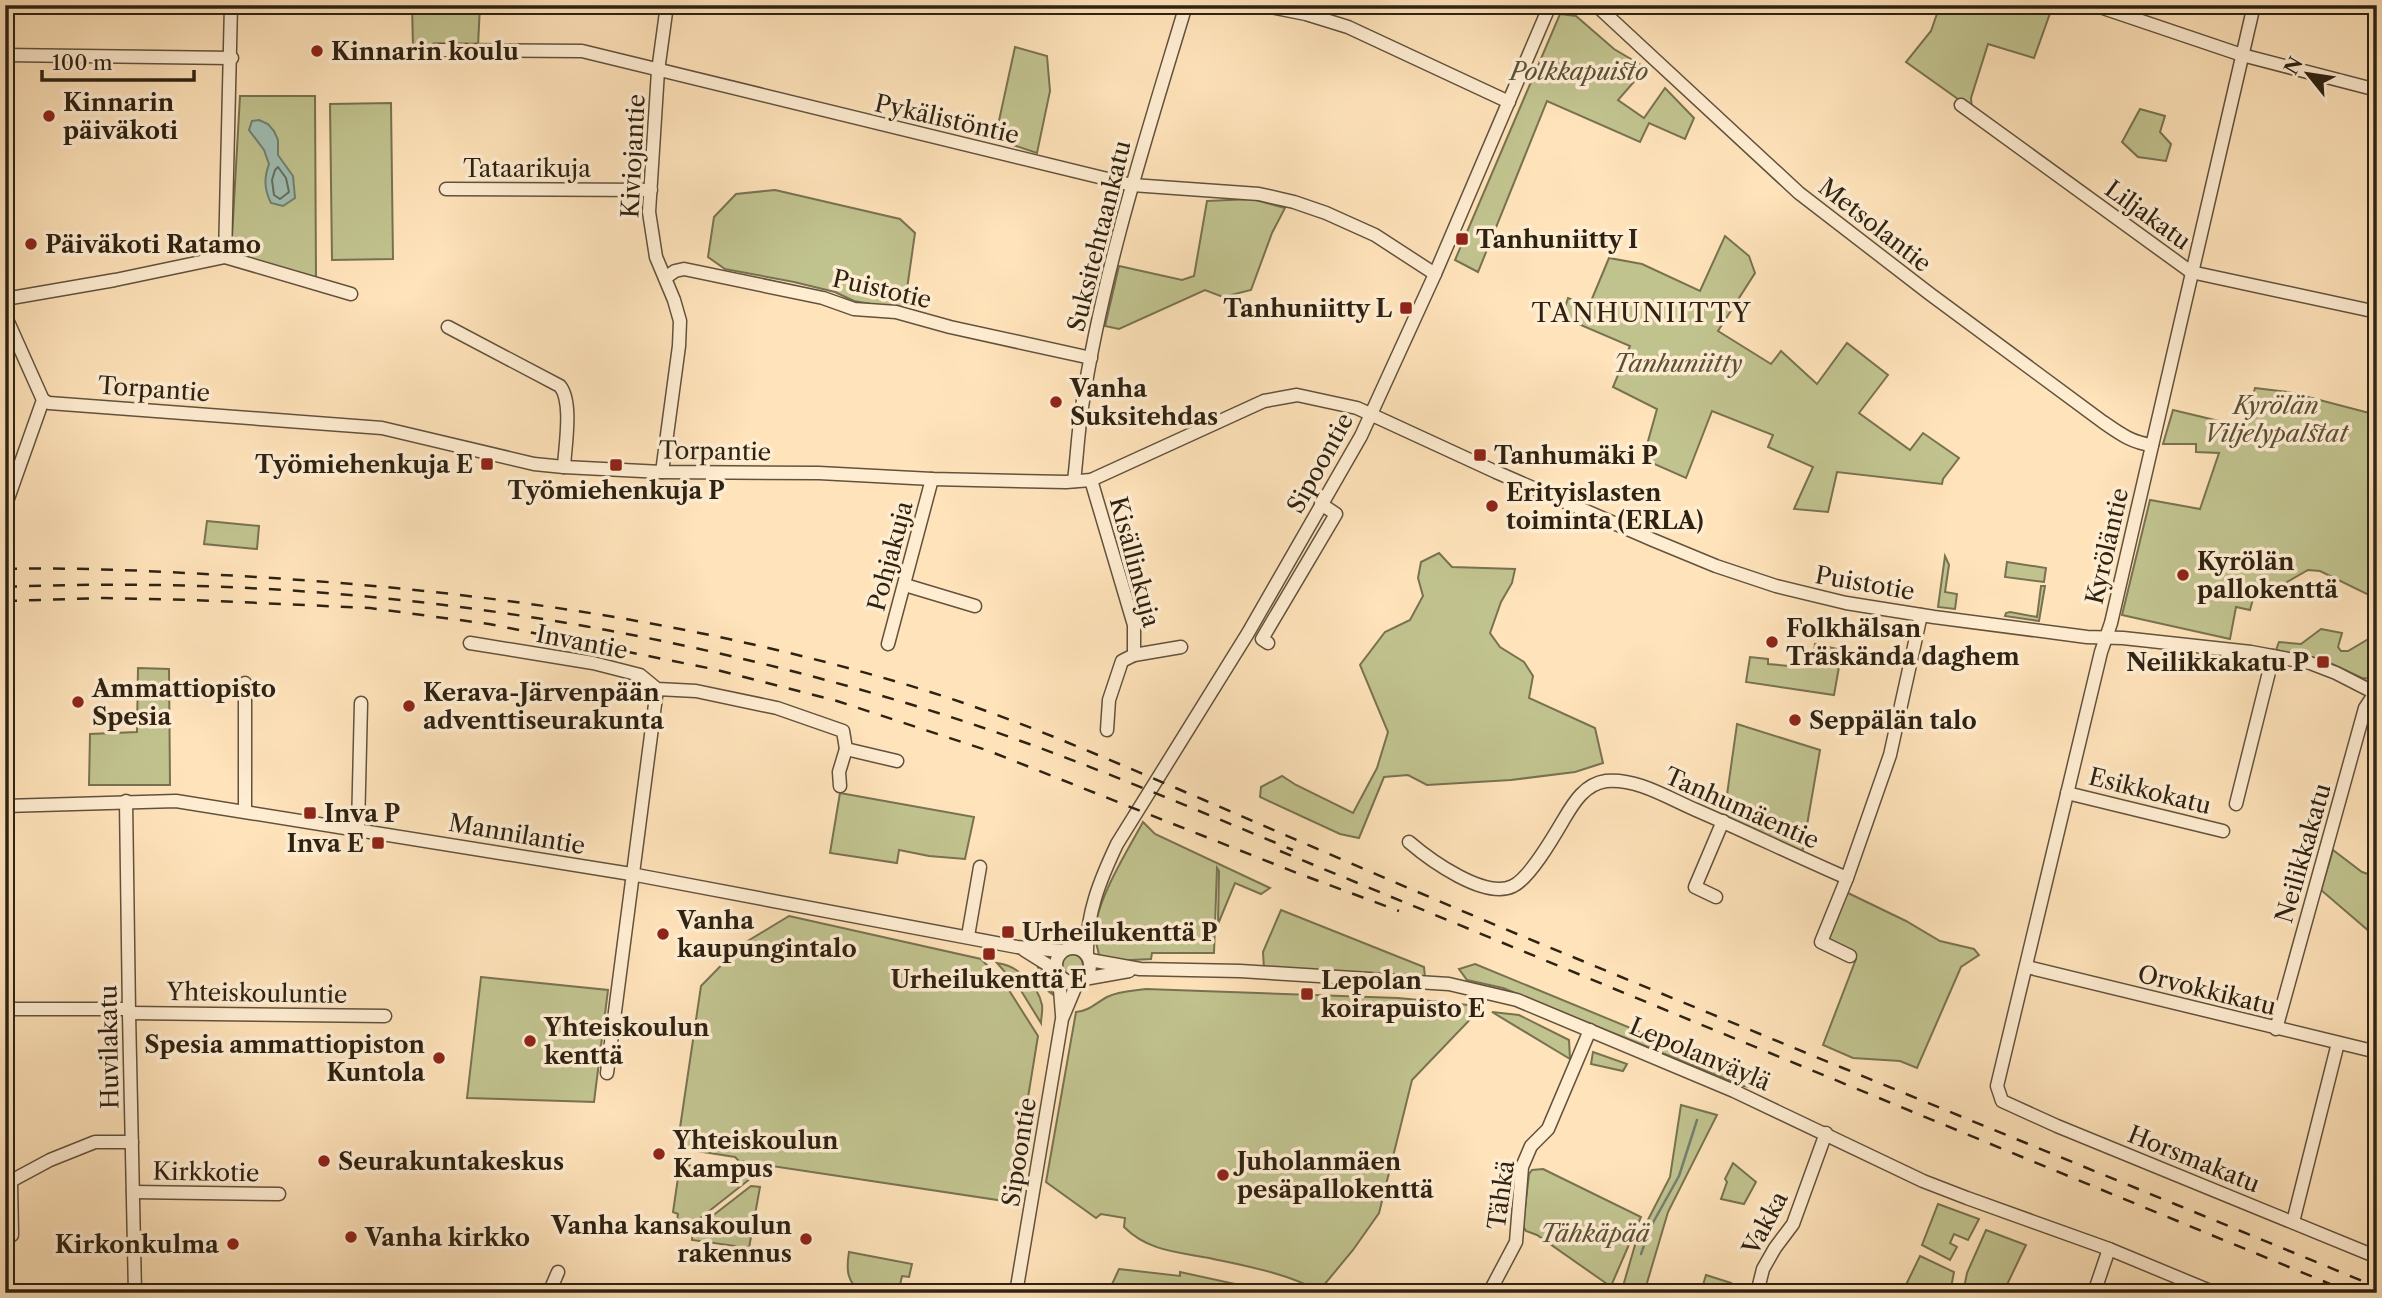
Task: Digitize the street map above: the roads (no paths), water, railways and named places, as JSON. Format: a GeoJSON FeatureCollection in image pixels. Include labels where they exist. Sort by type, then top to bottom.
{"type":"FeatureCollection","features":[{"type":"Feature","properties":{"kind":"street"},"geometry":{"type":"LineString","coordinates":[[225,257],[232,5]]}},
{"type":"Feature","properties":{"kind":"street","name":"Kiviojantie"},"geometry":{"type":"LineString","coordinates":[[662,472],[680,321],[656,257],[649,212],[658,71],[667,5]]}},
{"type":"Feature","properties":{"kind":"street","name":"Suksitehtaankatu"},"geometry":{"type":"LineString","coordinates":[[1074,481],[1081,410],[1091,358],[1132,185],[1186,5]]}},
{"type":"Feature","properties":{"kind":"street"},"geometry":{"type":"LineString","coordinates":[[1261,5],[1307,14],[1348,27],[1509,102]]}},
{"type":"Feature","properties":{"kind":"street","name":"Sipoontie"},"geometry":{"type":"LineString","coordinates":[[1088,958],[1088,920],[1100,879],[1117,844],[1248,633],[1371,415],[1435,274],[1550,5]]}},
{"type":"Feature","properties":{"kind":"street","name":"Metsolantie"},"geometry":{"type":"LineString","coordinates":[[1596,5],[1807,199],[2113,429],[2139,443],[2152,445]]}},
{"type":"Feature","properties":{"kind":"street"},"geometry":{"type":"LineString","coordinates":[[2094,5],[2242,55],[2377,90]]}},
{"type":"Feature","properties":{"kind":"street","name":"Kyröläntie"},"geometry":{"type":"LineString","coordinates":[[1999,1096],[1997,1086],[2152,445],[2254,5]]}},
{"type":"Feature","properties":{"kind":"street","name":"Pykälistöntie"},"geometry":{"type":"LineString","coordinates":[[435,50],[582,51],[1132,185],[1259,194],[1326,213],[1375,235],[1435,274]]}},
{"type":"Feature","properties":{"kind":"street"},"geometry":{"type":"LineString","coordinates":[[5,55],[232,58]]}},
{"type":"Feature","properties":{"kind":"street","name":"Liljakatu"},"geometry":{"type":"LineString","coordinates":[[1961,105],[2191,272],[2377,312]]}},
{"type":"Feature","properties":{"kind":"street","name":"Tataarikuja"},"geometry":{"type":"LineString","coordinates":[[446,189],[651,190]]}},
{"type":"Feature","properties":{"kind":"street"},"geometry":{"type":"LineString","coordinates":[[5,299],[225,257],[351,294]]}},
{"type":"Feature","properties":{"kind":"street","name":"Puistotie"},"geometry":{"type":"LineString","coordinates":[[665,278],[674,271],[684,269],[810,295],[854,309],[896,312],[950,327],[1091,358]]}},
{"type":"Feature","properties":{"kind":"street"},"geometry":{"type":"LineString","coordinates":[[5,315],[43,400],[5,507]]}},
{"type":"Feature","properties":{"kind":"street"},"geometry":{"type":"LineString","coordinates":[[448,327],[560,386],[565,392],[567,406],[564,467]]}},
{"type":"Feature","properties":{"kind":"street","name":"Torpantie"},"geometry":{"type":"LineString","coordinates":[[43,400],[49,403],[382,428],[534,464],[564,467],[662,472],[819,473],[932,479],[1074,481],[1091,480],[1264,401],[1297,395],[1357,408],[1371,415]]}},
{"type":"Feature","properties":{"kind":"street","name":"Puistotie"},"geometry":{"type":"LineString","coordinates":[[1371,415],[1716,566],[1812,596],[1921,615],[2273,656],[2310,663],[2376,692]]}},
{"type":"Feature","properties":{"kind":"street","name":"Pohjakuja"},"geometry":{"type":"LineString","coordinates":[[888,644],[932,479]]}},
{"type":"Feature","properties":{"kind":"street","name":"Kisällinkuja"},"geometry":{"type":"LineString","coordinates":[[1091,480],[1134,625],[1135,655]]}},
{"type":"Feature","properties":{"kind":"street"},"geometry":{"type":"LineString","coordinates":[[1268,643],[1262,639],[1336,514],[1321,504]]}},
{"type":"Feature","properties":{"kind":"street"},"geometry":{"type":"LineString","coordinates":[[905,585],[975,606]]}},
{"type":"Feature","properties":{"kind":"street"},"geometry":{"type":"LineString","coordinates":[[1850,956],[1821,942],[1847,878],[1890,755],[1921,615]]}},
{"type":"Feature","properties":{"kind":"street","name":"Invantie"},"geometry":{"type":"LineString","coordinates":[[470,643],[593,663],[640,675],[657,689],[696,691],[778,708],[843,732],[846,748]]}},
{"type":"Feature","properties":{"kind":"street","name":"Kisällinkuja"},"geometry":{"type":"LineString","coordinates":[[1107,730],[1110,699],[1122,662],[1135,655],[1181,647]]}},
{"type":"Feature","properties":{"kind":"street","name":"Esikkokatu"},"geometry":{"type":"LineString","coordinates":[[2235,804],[2273,656]]}},
{"type":"Feature","properties":{"kind":"street"},"geometry":{"type":"LineString","coordinates":[[245,683],[245,811]]}},
{"type":"Feature","properties":{"kind":"street"},"geometry":{"type":"LineString","coordinates":[[607,1073],[657,689]]}},
{"type":"Feature","properties":{"kind":"street","name":"Neilikkakatu"},"geometry":{"type":"LineString","coordinates":[[2276,1029],[2365,708],[2376,692]]}},
{"type":"Feature","properties":{"kind":"street"},"geometry":{"type":"LineString","coordinates":[[358,829],[361,703]]}},
{"type":"Feature","properties":{"kind":"street"},"geometry":{"type":"LineString","coordinates":[[840,786],[839,772],[846,748],[897,761]]}},
{"type":"Feature","properties":{"kind":"street","name":"Tanhumäentie"},"geometry":{"type":"LineString","coordinates":[[1409,842],[1426,857],[1490,889],[1513,887],[1530,872],[1576,800],[1591,786],[1603,782],[1625,781],[1723,821],[1847,878]]}},
{"type":"Feature","properties":{"kind":"street","name":"Esikkokatu"},"geometry":{"type":"LineString","coordinates":[[2067,793],[2223,831]]}},
{"type":"Feature","properties":{"kind":"street","name":"Huvilakatu"},"geometry":{"type":"LineString","coordinates":[[127,801],[135,1293]]}},
{"type":"Feature","properties":{"kind":"street","name":"Mannilantie"},"geometry":{"type":"LineString","coordinates":[[5,806],[176,801],[631,874],[1017,947],[1065,950]]}},
{"type":"Feature","properties":{"kind":"street"},"geometry":{"type":"LineString","coordinates":[[1716,897],[1695,887],[1723,821]]}},
{"type":"Feature","properties":{"kind":"street"},"geometry":{"type":"LineString","coordinates":[[968,936],[980,867]]}},
{"type":"Feature","properties":{"kind":"street","name":"Sipoontie"},"geometry":{"type":"LineString","coordinates":[[1065,950],[1088,920]]}},
{"type":"Feature","properties":{"kind":"street","name":"Mannilantie"},"geometry":{"type":"LineString","coordinates":[[1017,947],[1057,973]]}},
{"type":"Feature","properties":{"kind":"street"},"geometry":{"type":"LineString","coordinates":[[1074,947],[1088,958],[1090,967],[1080,981],[1064,980],[1057,973],[1055,963],[1065,950],[1074,947]]}},
{"type":"Feature","properties":{"kind":"street","name":"Lepolanväylä"},"geometry":{"type":"LineString","coordinates":[[1088,958],[1140,969],[1240,971],[1450,984],[1517,1000],[1734,1091],[1923,1181],[2109,1249],[2216,1293]]}},
{"type":"Feature","properties":{"kind":"street","name":"Orvokkikatu"},"geometry":{"type":"LineString","coordinates":[[2027,967],[2377,1052]]}},
{"type":"Feature","properties":{"kind":"street","name":"Lepolanväylä"},"geometry":{"type":"LineString","coordinates":[[1080,981],[1140,969]]}},
{"type":"Feature","properties":{"kind":"street","name":"Sipoontie"},"geometry":{"type":"LineString","coordinates":[[1017,1293],[1062,1019],[1057,973]]}},
{"type":"Feature","properties":{"kind":"street","name":"Sipoontie"},"geometry":{"type":"LineString","coordinates":[[1062,1019],[1080,981]]}},
{"type":"Feature","properties":{"kind":"street","name":"Yhteiskouluntie"},"geometry":{"type":"LineString","coordinates":[[5,1009],[385,1016]]}},
{"type":"Feature","properties":{"kind":"street","name":"Tähkä"},"geometry":{"type":"LineString","coordinates":[[1489,1293],[1516,1242],[1522,1167],[1531,1146],[1548,1129],[1591,1030]]}},
{"type":"Feature","properties":{"kind":"street"},"geometry":{"type":"LineString","coordinates":[[2293,1222],[2337,1043]]}},
{"type":"Feature","properties":{"kind":"street","name":"Horsmakatu"},"geometry":{"type":"LineString","coordinates":[[1999,1096],[2002,1101],[2057,1126],[2377,1257]]}},
{"type":"Feature","properties":{"kind":"street","name":"Vakka"},"geometry":{"type":"LineString","coordinates":[[1757,1293],[1763,1269],[1793,1224],[1826,1133]]}},
{"type":"Feature","properties":{"kind":"street"},"geometry":{"type":"LineString","coordinates":[[12,1236],[11,1181],[50,1160],[95,1142],[132,1142]]}},
{"type":"Feature","properties":{"kind":"street","name":"Kirkkotie"},"geometry":{"type":"LineString","coordinates":[[133,1192],[279,1194]]}},
{"type":"Feature","properties":{"kind":"street"},"geometry":{"type":"LineString","coordinates":[[2094,1293],[2109,1249]]}},
{"type":"Feature","properties":{"kind":"street"},"geometry":{"type":"LineString","coordinates":[[549,1293],[558,1272]]}},
{"type":"Feature","properties":{"kind":"water"},"geometry":{"type":"Polygon","coordinates":[[[259,120],[274,131],[278,140],[278,155],[293,176],[295,198],[283,206],[271,203],[266,183],[269,164],[264,150],[249,130],[252,121],[259,120]]]}},
{"type":"Feature","properties":{"kind":"waterway"},"geometry":{"type":"LineString","coordinates":[[1641,1254],[1650,1228],[1679,1176],[1697,1120]]}},
{"type":"Feature","properties":{"kind":"railway"},"geometry":{"type":"LineString","coordinates":[[5,569],[99,569],[256,577],[510,601],[677,628],[842,666],[924,690],[1066,742],[1517,934],[2377,1287]]}},
{"type":"Feature","properties":{"kind":"railway"},"geometry":{"type":"LineString","coordinates":[[5,587],[237,587],[353,595],[468,608],[695,648],[808,675],[967,722],[1108,774],[1293,850]]}},
{"type":"Feature","properties":{"kind":"railway"},"geometry":{"type":"LineString","coordinates":[[5,601],[104,598],[370,608],[489,624],[713,669],[837,701],[989,751],[1399,911]]}},
{"type":"Feature","properties":{"kind":"railway"},"geometry":{"type":"LineString","coordinates":[[1280,851],[2352,1293]]}},
{"type":"Feature","properties":{"kind":"place","name":"Kinnarin koulu"},"geometry":{"type":"Point","coordinates":[317,51]}},
{"type":"Feature","properties":{"kind":"place","name":"Kinnarin päiväkoti"},"geometry":{"type":"Point","coordinates":[49,116]}},
{"type":"Feature","properties":{"kind":"place","name":"Tanhuniitty I"},"geometry":{"type":"Point","coordinates":[1462,239]}},
{"type":"Feature","properties":{"kind":"place","name":"Päiväkoti Ratamo"},"geometry":{"type":"Point","coordinates":[31,244]}},
{"type":"Feature","properties":{"kind":"place","name":"Tanhuniitty L"},"geometry":{"type":"Point","coordinates":[1406,308]}},
{"type":"Feature","properties":{"kind":"place","name":"Vanha Suksitehdas"},"geometry":{"type":"Point","coordinates":[1056,402]}},
{"type":"Feature","properties":{"kind":"place","name":"Tanhumäki P"},"geometry":{"type":"Point","coordinates":[1480,455]}},
{"type":"Feature","properties":{"kind":"place","name":"Työmiehenkuja E"},"geometry":{"type":"Point","coordinates":[487,464]}},
{"type":"Feature","properties":{"kind":"place","name":"Työmiehenkuja P"},"geometry":{"type":"Point","coordinates":[616,465]}},
{"type":"Feature","properties":{"kind":"place","name":"Erityislasten toiminta (ERLA)"},"geometry":{"type":"Point","coordinates":[1492,506]}},
{"type":"Feature","properties":{"kind":"place","name":"Kyrölän pallokenttä"},"geometry":{"type":"Point","coordinates":[2183,575]}},
{"type":"Feature","properties":{"kind":"place","name":"Folkhälsan Träskända daghem"},"geometry":{"type":"Point","coordinates":[1772,642]}},
{"type":"Feature","properties":{"kind":"place","name":"Neilikkakatu P"},"geometry":{"type":"Point","coordinates":[2323,662]}},
{"type":"Feature","properties":{"kind":"place","name":"Ammattiopisto Spesia"},"geometry":{"type":"Point","coordinates":[78,702]}},
{"type":"Feature","properties":{"kind":"place","name":"Kerava-Järvenpään adventtiseurakunta"},"geometry":{"type":"Point","coordinates":[409,706]}},
{"type":"Feature","properties":{"kind":"place","name":"Seppälän talo"},"geometry":{"type":"Point","coordinates":[1795,720]}},
{"type":"Feature","properties":{"kind":"place","name":"Inva P"},"geometry":{"type":"Point","coordinates":[310,813]}},
{"type":"Feature","properties":{"kind":"place","name":"Inva E"},"geometry":{"type":"Point","coordinates":[378,843]}},
{"type":"Feature","properties":{"kind":"place","name":"Urheilukenttä P"},"geometry":{"type":"Point","coordinates":[1008,932]}},
{"type":"Feature","properties":{"kind":"place","name":"Vanha kaupungintalo"},"geometry":{"type":"Point","coordinates":[663,934]}},
{"type":"Feature","properties":{"kind":"place","name":"Urheilukenttä E"},"geometry":{"type":"Point","coordinates":[989,954]}},
{"type":"Feature","properties":{"kind":"place","name":"Lepolan koirapuisto E"},"geometry":{"type":"Point","coordinates":[1307,994]}},
{"type":"Feature","properties":{"kind":"place","name":"Yhteiskoulun kenttä"},"geometry":{"type":"Point","coordinates":[530,1041]}},
{"type":"Feature","properties":{"kind":"place","name":"Spesia ammattiopiston Kuntola"},"geometry":{"type":"Point","coordinates":[439,1058]}},
{"type":"Feature","properties":{"kind":"place","name":"Yhteiskoulun Kampus"},"geometry":{"type":"Point","coordinates":[659,1154]}},
{"type":"Feature","properties":{"kind":"place","name":"Seurakuntakeskus"},"geometry":{"type":"Point","coordinates":[324,1161]}},
{"type":"Feature","properties":{"kind":"place","name":"Juholanmäen pesäpallokenttä"},"geometry":{"type":"Point","coordinates":[1223,1175]}},
{"type":"Feature","properties":{"kind":"place","name":"Vanha kirkko"},"geometry":{"type":"Point","coordinates":[351,1237]}},
{"type":"Feature","properties":{"kind":"place","name":"Vanha kansakoulun rakennus"},"geometry":{"type":"Point","coordinates":[806,1239]}},
{"type":"Feature","properties":{"kind":"place","name":"Kirkonkulma"},"geometry":{"type":"Point","coordinates":[233,1244]}},
{"type":"Feature","properties":{"kind":"district","name":"TANHUNIITTY"},"geometry":{"type":"Point","coordinates":[1642,313]}},
{"type":"Feature","properties":{"kind":"park label","name":"Polkkapuisto"},"geometry":{"type":"Point","coordinates":[1579,71]}},
{"type":"Feature","properties":{"kind":"park label","name":"Tanhuniitty"},"geometry":{"type":"Point","coordinates":[1678,363]}},
{"type":"Feature","properties":{"kind":"park label","name":"Kyrölän Viljelypalstat"},"geometry":{"type":"Point","coordinates":[2276,419]}},
{"type":"Feature","properties":{"kind":"park label","name":"Tähkäpää"},"geometry":{"type":"Point","coordinates":[1595,1233]}}]}
